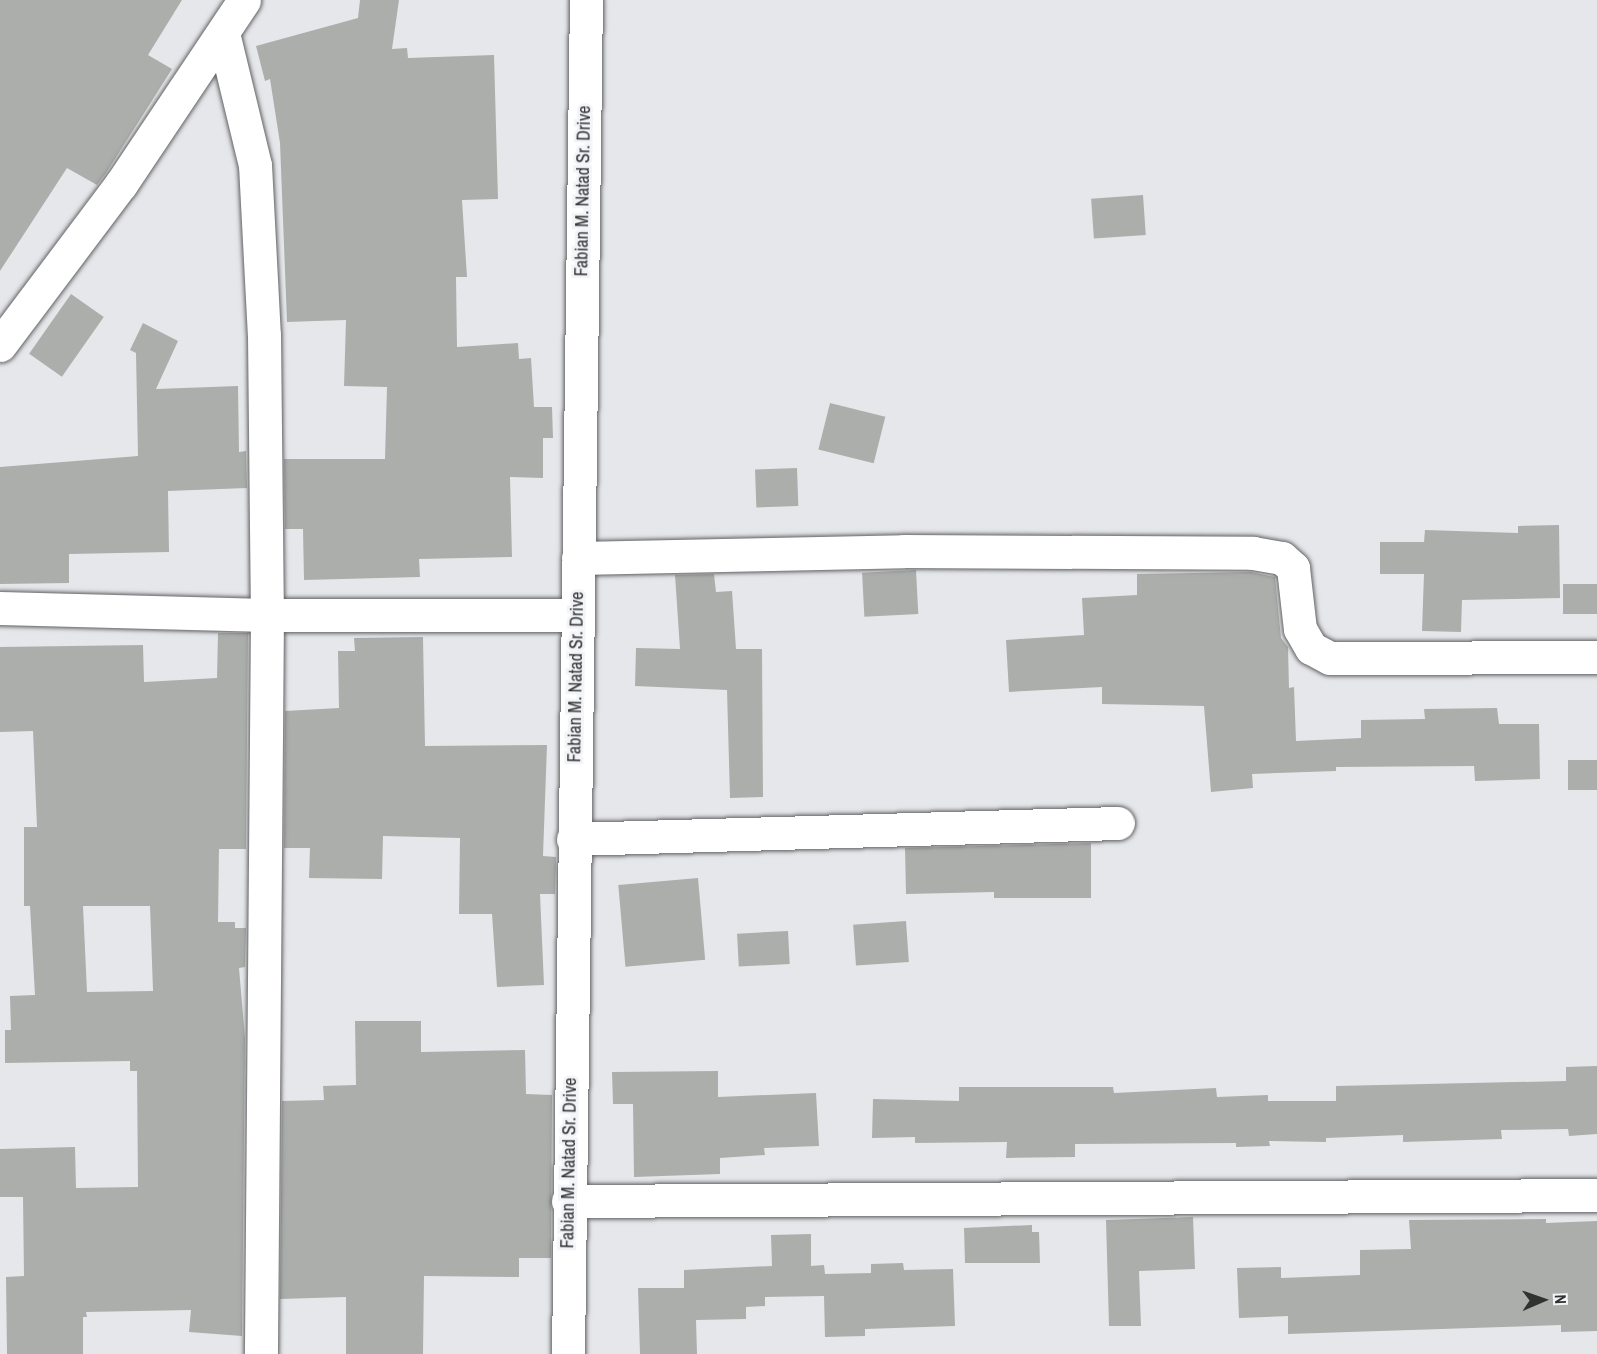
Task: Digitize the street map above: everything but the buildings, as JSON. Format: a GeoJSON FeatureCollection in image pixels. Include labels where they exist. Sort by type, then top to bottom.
{"type":"FeatureCollection","features":[{"type":"Feature","properties":{"kind":"street"},"geometry":{"type":"LineString","coordinates":[[0,345],[121,184],[244,0]]}},
{"type":"Feature","properties":{"kind":"street","name":"Fabian M. Natad Sr. Drive"},"geometry":{"type":"LineString","coordinates":[[568,1354],[568,1201],[586,0]]}},
{"type":"Feature","properties":{"kind":"street"},"geometry":{"type":"LineString","coordinates":[[223,33],[255,165],[264,335],[267,615],[261,1354]]}},
{"type":"Feature","properties":{"kind":"street"},"geometry":{"type":"LineString","coordinates":[[578,558],[904,551],[1253,553],[1282,558],[1293,568],[1300,629],[1311,648],[1330,658],[1597,657]]}},
{"type":"Feature","properties":{"kind":"street"},"geometry":{"type":"LineString","coordinates":[[0,608],[267,615],[577,615]]}},
{"type":"Feature","properties":{"kind":"street"},"geometry":{"type":"LineString","coordinates":[[573,839],[1118,823]]}},
{"type":"Feature","properties":{"kind":"street"},"geometry":{"type":"LineString","coordinates":[[568,1201],[1597,1195]]}}]}
